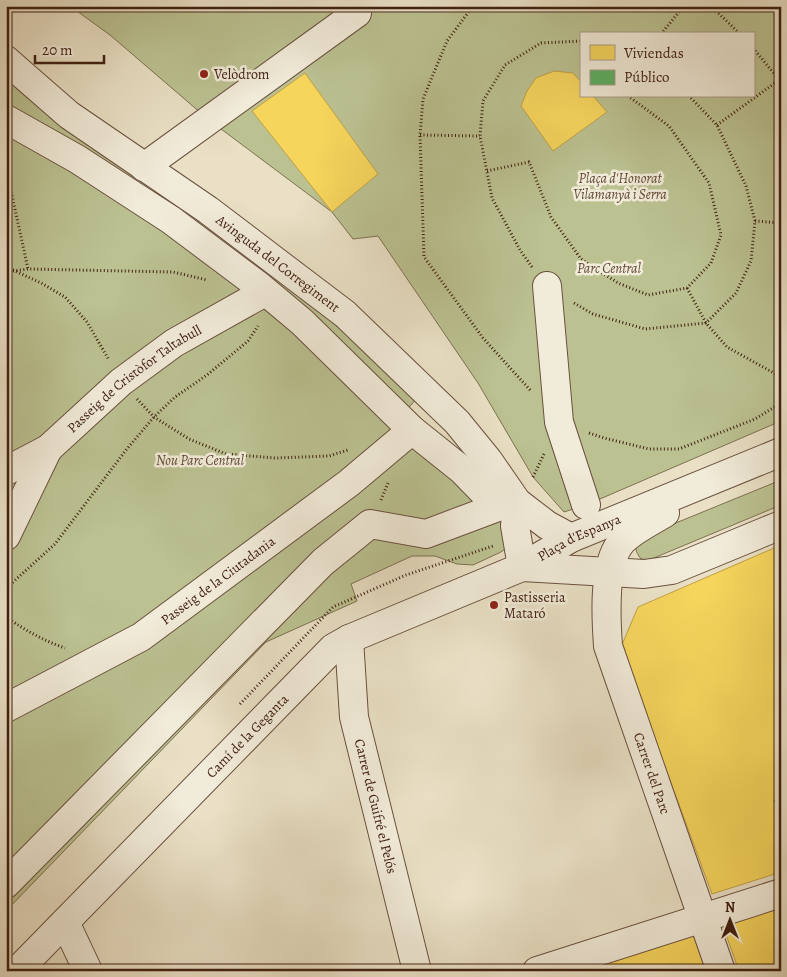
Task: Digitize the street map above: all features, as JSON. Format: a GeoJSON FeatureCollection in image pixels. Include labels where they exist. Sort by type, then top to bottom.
{"type":"FeatureCollection","features":[{"type":"Feature","properties":{"kind":"street"},"geometry":{"type":"LineString","coordinates":[[144,167],[357,13]]}},
{"type":"Feature","properties":{"kind":"street","name":"Avinguda del Corregiment"},"geometry":{"type":"LineString","coordinates":[[6,60],[69,115],[208,210],[345,314],[457,422],[488,460],[517,502],[547,525],[571,538]]}},
{"type":"Feature","properties":{"kind":"street"},"geometry":{"type":"LineString","coordinates":[[6,119],[76,159],[171,220],[259,286],[302,322],[412,430],[462,470],[498,507],[426,534],[370,524],[323,562],[6,884]]}},
{"type":"Feature","properties":{"kind":"street"},"geometry":{"type":"LineString","coordinates":[[547,286],[559,422],[586,505]]}},
{"type":"Feature","properties":{"kind":"street","name":"Passeig de Cristòfor Taltabull"},"geometry":{"type":"LineString","coordinates":[[6,471],[48,449],[122,382],[174,343],[273,299]]}},
{"type":"Feature","properties":{"kind":"street","name":"Passeig de la Ciutadania"},"geometry":{"type":"LineString","coordinates":[[6,708],[141,638],[349,483],[412,430]]}},
{"type":"Feature","properties":{"kind":"street"},"geometry":{"type":"LineString","coordinates":[[6,536],[48,449]]}},
{"type":"Feature","properties":{"kind":"street","name":"Plaça d'Espanya"},"geometry":{"type":"LineString","coordinates":[[522,567],[571,538],[781,452]]}},
{"type":"Feature","properties":{"kind":"street","name":"Plaça d'Espanya"},"geometry":{"type":"LineString","coordinates":[[641,528],[781,472]]}},
{"type":"Feature","properties":{"kind":"street","name":"Plaça d'Espanya"},"geometry":{"type":"LineString","coordinates":[[610,572],[612,555],[621,542],[720,476]]}},
{"type":"Feature","properties":{"kind":"street"},"geometry":{"type":"LineString","coordinates":[[517,502],[515,526],[522,567]]}},
{"type":"Feature","properties":{"kind":"street","name":"Plaça d'Espanya"},"geometry":{"type":"LineString","coordinates":[[522,567],[644,574],[672,570],[781,525]]}},
{"type":"Feature","properties":{"kind":"street","name":"Camí de la Geganta"},"geometry":{"type":"LineString","coordinates":[[17,971],[332,648],[349,639],[522,567]]}},
{"type":"Feature","properties":{"kind":"street","name":"Carrer del Parc"},"geometry":{"type":"LineString","coordinates":[[610,572],[606,610],[608,646],[721,971]]}},
{"type":"Feature","properties":{"kind":"street","name":"Carrer de Guifré el Pelós"},"geometry":{"type":"LineString","coordinates":[[349,639],[354,717],[417,971]]}},
{"type":"Feature","properties":{"kind":"street"},"geometry":{"type":"LineString","coordinates":[[537,971],[781,893]]}},
{"type":"Feature","properties":{"kind":"street"},"geometry":{"type":"LineString","coordinates":[[65,922],[88,971]]}},
{"type":"Feature","properties":{"kind":"path"},"geometry":{"type":"LineString","coordinates":[[473,6],[447,41],[423,100],[420,135],[424,257],[483,338],[534,394]]}},
{"type":"Feature","properties":{"kind":"path"},"geometry":{"type":"LineString","coordinates":[[663,32],[684,6]]}},
{"type":"Feature","properties":{"kind":"path"},"geometry":{"type":"LineString","coordinates":[[711,6],[738,32]]}},
{"type":"Feature","properties":{"kind":"path"},"geometry":{"type":"LineString","coordinates":[[580,41],[541,43],[505,65],[483,101],[480,136],[492,198],[520,250],[547,286],[593,314],[645,329],[706,323],[736,292],[751,261],[756,221],[746,186],[717,125],[691,98]]}},
{"type":"Feature","properties":{"kind":"path"},"geometry":{"type":"LineString","coordinates":[[717,125],[780,81],[754,49]]}},
{"type":"Feature","properties":{"kind":"path"},"geometry":{"type":"LineString","coordinates":[[487,171],[529,162],[551,217],[581,259],[618,284],[648,295],[687,288],[711,263],[721,235],[709,183],[669,126],[631,98]]}},
{"type":"Feature","properties":{"kind":"path"},"geometry":{"type":"LineString","coordinates":[[420,135],[480,136]]}},
{"type":"Feature","properties":{"kind":"path"},"geometry":{"type":"LineString","coordinates":[[6,168],[28,269]]}},
{"type":"Feature","properties":{"kind":"path"},"geometry":{"type":"LineString","coordinates":[[756,221],[781,223]]}},
{"type":"Feature","properties":{"kind":"path"},"geometry":{"type":"LineString","coordinates":[[6,270],[173,272],[216,282]]}},
{"type":"Feature","properties":{"kind":"path"},"geometry":{"type":"LineString","coordinates":[[12,270],[65,298],[87,322],[122,382],[154,417],[190,439],[226,454],[275,458],[329,456],[357,447]]}},
{"type":"Feature","properties":{"kind":"path"},"geometry":{"type":"LineString","coordinates":[[687,288],[706,323],[727,348],[781,377]]}},
{"type":"Feature","properties":{"kind":"path"},"geometry":{"type":"LineString","coordinates":[[6,585],[12,583],[55,544],[126,450],[154,417],[175,397],[207,376],[248,341],[273,299]]}},
{"type":"Feature","properties":{"kind":"path"},"geometry":{"type":"LineString","coordinates":[[559,422],[604,438],[648,449],[679,448],[756,419],[781,403]]}},
{"type":"Feature","properties":{"kind":"path"},"geometry":{"type":"LineString","coordinates":[[6,617],[24,630],[50,643],[101,658]]}},
{"type":"Feature","properties":{"kind":"green space","name":"Parc Central"},"geometry":{"type":"Polygon","coordinates":[[[70,6],[781,6],[781,421],[586,505],[564,512],[533,477],[478,383],[378,236],[353,239],[332,212],[209,120],[110,35],[70,6]]]}},
{"type":"Feature","properties":{"kind":"green space","name":"Nou Parc Central"},"geometry":{"type":"Polygon","coordinates":[[[6,76],[339,323],[417,398],[405,412],[482,472],[512,544],[501,552],[473,565],[457,564],[435,556],[412,556],[351,584],[357,601],[266,642],[6,911],[6,76]]]}},
{"type":"Feature","properties":{"kind":"green space"},"geometry":{"type":"Polygon","coordinates":[[[781,480],[781,505],[649,560],[641,559],[637,554],[636,544],[639,538],[781,480]]]}},
{"type":"Feature","properties":{"kind":"building: Viviendas"},"geometry":{"type":"Polygon","coordinates":[[[554,71],[573,73],[580,81],[580,98],[595,98],[607,112],[553,151],[521,106],[527,91],[536,78],[554,71]]]}},
{"type":"Feature","properties":{"kind":"building: Viviendas"},"geometry":{"type":"Polygon","coordinates":[[[305,73],[378,174],[332,212],[252,111],[305,73]]]}},
{"type":"Feature","properties":{"kind":"building: Viviendas"},"geometry":{"type":"Polygon","coordinates":[[[781,545],[781,798],[774,800],[781,817],[781,872],[712,894],[621,647],[638,607],[781,545]]]}},
{"type":"Feature","properties":{"kind":"building: Viviendas"},"geometry":{"type":"Polygon","coordinates":[[[781,906],[781,971],[739,971],[723,926],[781,906]]]}},
{"type":"Feature","properties":{"kind":"building: Viviendas"},"geometry":{"type":"Polygon","coordinates":[[[693,934],[706,971],[571,971],[693,934]]]}},
{"type":"Feature","properties":{"kind":"building: Público"},"geometry":{"type":"Polygon","coordinates":[[[781,798],[781,817],[774,800],[781,798]]]}},
{"type":"Feature","properties":{"kind":"place","name":"Velòdrom"},"geometry":{"type":"Point","coordinates":[204,74]}},
{"type":"Feature","properties":{"kind":"place","name":"Pastisseria Mataró"},"geometry":{"type":"Point","coordinates":[494,605]}},
{"type":"Feature","properties":{"kind":"park label","name":"Plaça d'Honorat Vilamanyà i Serra"},"geometry":{"type":"Point","coordinates":[620,186]}}]}
